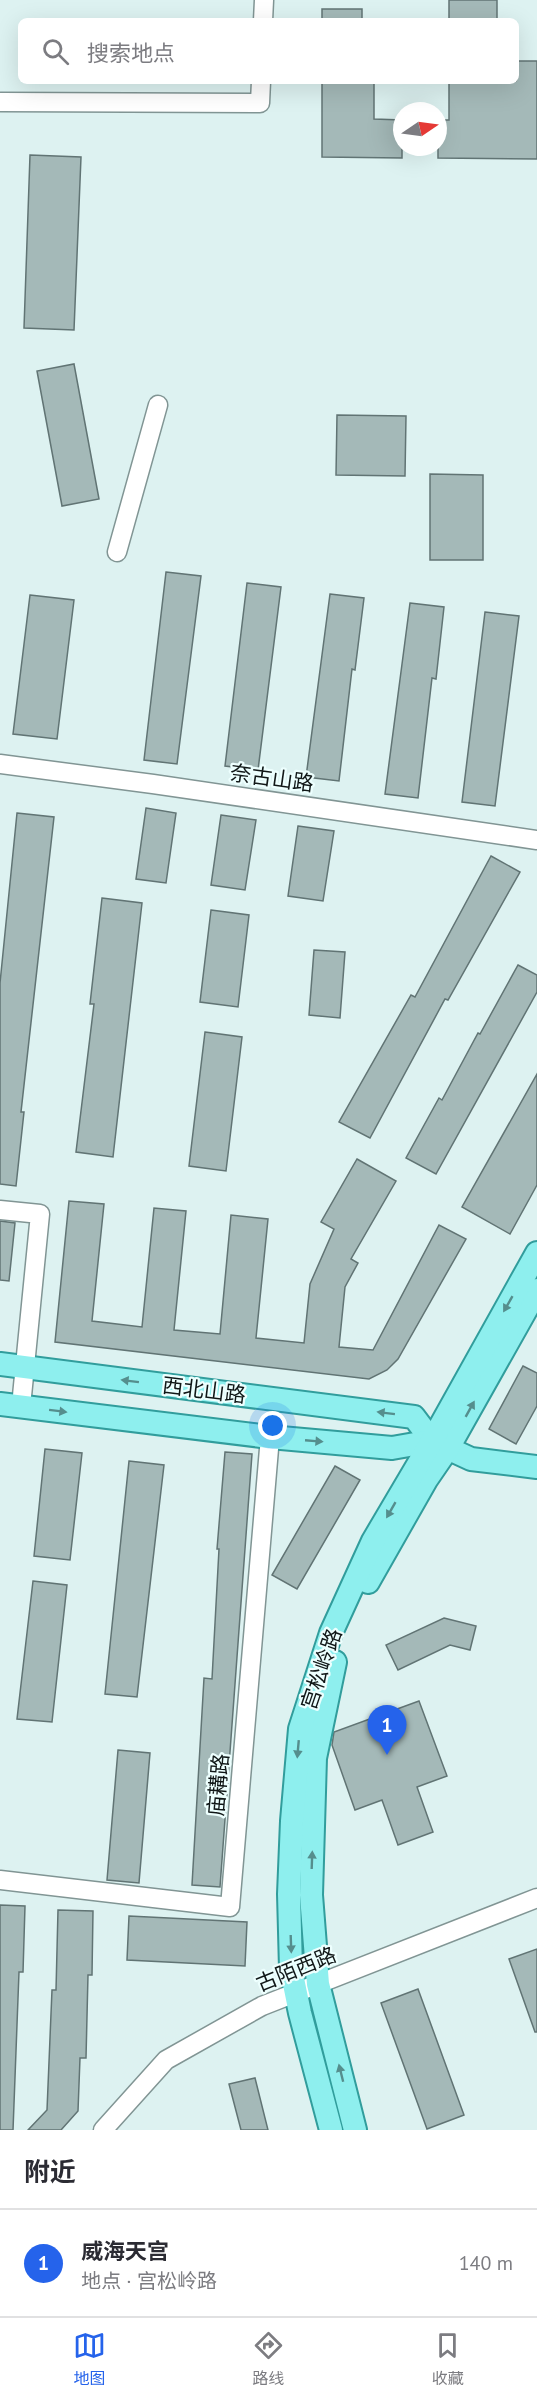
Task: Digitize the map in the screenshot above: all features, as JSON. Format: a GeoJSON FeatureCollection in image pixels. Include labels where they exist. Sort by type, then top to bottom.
{"type":"FeatureCollection","features":[{"type":"Feature","properties":{"kind":"main road","name":"宫松岭路"},"geometry":{"type":"LineString","coordinates":[[331,2130],[295,1993],[291,1969],[289,1894],[292,1821],[300,1730],[331,1634],[373,1541],[440,1445],[537,1253]]}},
{"type":"Feature","properties":{"kind":"main road"},"geometry":{"type":"LineString","coordinates":[[355,2130],[318,1984],[311,1895],[315,1758],[343,1627],[426,1480],[440,1445],[537,1290]]}},
{"type":"Feature","properties":{"kind":"main road","name":"西北山路"},"geometry":{"type":"LineString","coordinates":[[0,1364],[414,1417],[440,1445]]}},
{"type":"Feature","properties":{"kind":"main road","name":"西北山路"},"geometry":{"type":"LineString","coordinates":[[10,1405],[270,1437],[392,1448],[440,1445]]}},
{"type":"Feature","properties":{"kind":"main road"},"geometry":{"type":"LineString","coordinates":[[440,1445],[471,1459],[537,1467]]}},
{"type":"Feature","properties":{"kind":"street"},"geometry":{"type":"LineString","coordinates":[[263,18],[264,0]]}},
{"type":"Feature","properties":{"kind":"street"},"geometry":{"type":"LineString","coordinates":[[0,102],[260,103],[261,84]]}},
{"type":"Feature","properties":{"kind":"street"},"geometry":{"type":"LineString","coordinates":[[117,552],[158,405]]}},
{"type":"Feature","properties":{"kind":"street","name":"奈古山路"},"geometry":{"type":"LineString","coordinates":[[0,764],[537,840]]}},
{"type":"Feature","properties":{"kind":"street"},"geometry":{"type":"LineString","coordinates":[[0,1210],[40,1214],[25,1367],[10,1405]]}},
{"type":"Feature","properties":{"kind":"street","name":"庙耩路"},"geometry":{"type":"LineString","coordinates":[[0,1880],[230,1907],[270,1437]]}},
{"type":"Feature","properties":{"kind":"street","name":"古陌西路"},"geometry":{"type":"LineString","coordinates":[[103,2130],[165,2060],[262,2006],[537,1898]]}},
{"type":"Feature","properties":{"kind":"building"},"geometry":{"type":"Polygon","coordinates":[[[449,0],[497,0],[497,18],[449,18],[449,0]]]}},
{"type":"Feature","properties":{"kind":"building"},"geometry":{"type":"Polygon","coordinates":[[[322,9],[362,9],[362,18],[322,18],[322,9]]]}},
{"type":"Feature","properties":{"kind":"building"},"geometry":{"type":"Polygon","coordinates":[[[519,61],[537,61],[537,159],[438,158],[438,156],[447,156],[447,120],[449,120],[449,84],[519,84],[519,61]]]}},
{"type":"Feature","properties":{"kind":"building"},"geometry":{"type":"Polygon","coordinates":[[[322,84],[374,84],[374,119],[393,120],[393,156],[402,156],[402,158],[322,157],[322,84]]]}},
{"type":"Feature","properties":{"kind":"building"},"geometry":{"type":"Polygon","coordinates":[[[30,155],[81,157],[74,330],[24,328],[30,155]]]}},
{"type":"Feature","properties":{"kind":"building"},"geometry":{"type":"Polygon","coordinates":[[[74,364],[99,499],[62,506],[37,371],[74,364]]]}},
{"type":"Feature","properties":{"kind":"building"},"geometry":{"type":"Polygon","coordinates":[[[337,415],[406,416],[405,476],[336,475],[337,415]]]}},
{"type":"Feature","properties":{"kind":"building"},"geometry":{"type":"Polygon","coordinates":[[[430,474],[483,475],[483,560],[430,560],[430,474]]]}},
{"type":"Feature","properties":{"kind":"building"},"geometry":{"type":"Polygon","coordinates":[[[166,572],[201,576],[177,764],[144,760],[166,572]]]}},
{"type":"Feature","properties":{"kind":"building"},"geometry":{"type":"Polygon","coordinates":[[[247,583],[281,587],[258,770],[225,766],[247,583]]]}},
{"type":"Feature","properties":{"kind":"building"},"geometry":{"type":"Polygon","coordinates":[[[330,594],[364,598],[355,670],[352,669],[339,781],[306,777],[330,594]]]}},
{"type":"Feature","properties":{"kind":"building"},"geometry":{"type":"Polygon","coordinates":[[[30,595],[74,600],[57,739],[13,734],[30,595]]]}},
{"type":"Feature","properties":{"kind":"building"},"geometry":{"type":"Polygon","coordinates":[[[410,603],[444,607],[436,679],[432,678],[418,798],[385,794],[410,603]]]}},
{"type":"Feature","properties":{"kind":"building"},"geometry":{"type":"Polygon","coordinates":[[[485,612],[519,616],[495,806],[462,802],[485,612]]]}},
{"type":"Feature","properties":{"kind":"building"},"geometry":{"type":"Polygon","coordinates":[[[146,808],[176,813],[166,883],[136,879],[146,808]]]}},
{"type":"Feature","properties":{"kind":"building"},"geometry":{"type":"Polygon","coordinates":[[[17,813],[54,817],[21,1112],[24,1112],[16,1186],[0,1184],[0,983],[17,813]]]}},
{"type":"Feature","properties":{"kind":"building"},"geometry":{"type":"Polygon","coordinates":[[[221,815],[256,820],[245,890],[211,885],[221,815]]]}},
{"type":"Feature","properties":{"kind":"building"},"geometry":{"type":"Polygon","coordinates":[[[298,826],[334,831],[323,901],[288,896],[298,826]]]}},
{"type":"Feature","properties":{"kind":"building"},"geometry":{"type":"Polygon","coordinates":[[[491,856],[520,872],[448,1000],[445,999],[370,1138],[339,1122],[411,995],[415,997],[491,856]]]}},
{"type":"Feature","properties":{"kind":"building"},"geometry":{"type":"Polygon","coordinates":[[[102,898],[142,903],[113,1157],[76,1152],[94,1004],[90,1004],[102,898]]]}},
{"type":"Feature","properties":{"kind":"building"},"geometry":{"type":"Polygon","coordinates":[[[211,910],[249,915],[238,1007],[200,1002],[211,910]]]}},
{"type":"Feature","properties":{"kind":"building"},"geometry":{"type":"Polygon","coordinates":[[[314,950],[345,952],[340,1018],[309,1015],[314,950]]]}},
{"type":"Feature","properties":{"kind":"building"},"geometry":{"type":"Polygon","coordinates":[[[518,965],[537,975],[537,992],[436,1174],[406,1158],[439,1098],[442,1100],[518,965]]]}},
{"type":"Feature","properties":{"kind":"building"},"geometry":{"type":"Polygon","coordinates":[[[205,1032],[242,1037],[226,1171],[189,1166],[205,1032]]]}},
{"type":"Feature","properties":{"kind":"building"},"geometry":{"type":"Polygon","coordinates":[[[537,1074],[537,1185],[510,1234],[462,1207],[537,1074]]]}},
{"type":"Feature","properties":{"kind":"building"},"geometry":{"type":"Polygon","coordinates":[[[357,1159],[396,1181],[351,1259],[358,1263],[345,1287],[339,1347],[373,1350],[439,1225],[466,1239],[398,1359],[387,1370],[369,1379],[55,1342],[69,1201],[104,1204],[92,1321],[142,1327],[154,1208],[186,1211],[174,1330],[220,1334],[231,1215],[268,1219],[256,1338],[304,1343],[310,1284],[334,1229],[321,1222],[357,1159]]]}},
{"type":"Feature","properties":{"kind":"building"},"geometry":{"type":"Polygon","coordinates":[[[0,1221],[15,1223],[9,1281],[0,1280],[0,1221]]]}},
{"type":"Feature","properties":{"kind":"building"},"geometry":{"type":"Polygon","coordinates":[[[523,1366],[537,1373],[537,1406],[516,1444],[489,1429],[523,1366]]]}},
{"type":"Feature","properties":{"kind":"building"},"geometry":{"type":"Polygon","coordinates":[[[45,1449],[82,1453],[70,1560],[34,1556],[45,1449]]]}},
{"type":"Feature","properties":{"kind":"building"},"geometry":{"type":"Polygon","coordinates":[[[225,1452],[252,1454],[220,1887],[192,1885],[204,1678],[212,1679],[219,1549],[217,1549],[225,1452]]]}},
{"type":"Feature","properties":{"kind":"building"},"geometry":{"type":"Polygon","coordinates":[[[129,1461],[164,1465],[137,1697],[105,1694],[129,1461]]]}},
{"type":"Feature","properties":{"kind":"building"},"geometry":{"type":"Polygon","coordinates":[[[335,1466],[360,1480],[297,1589],[272,1575],[335,1466]]]}},
{"type":"Feature","properties":{"kind":"building"},"geometry":{"type":"Polygon","coordinates":[[[33,1581],[67,1585],[52,1722],[17,1719],[33,1581]]]}},
{"type":"Feature","properties":{"kind":"building"},"geometry":{"type":"Polygon","coordinates":[[[444,1618],[476,1626],[470,1650],[450,1645],[398,1670],[386,1645],[444,1618]]]}},
{"type":"Feature","properties":{"kind":"building"},"geometry":{"type":"Polygon","coordinates":[[[419,1701],[447,1776],[417,1787],[433,1832],[398,1845],[382,1800],[355,1810],[332,1745],[334,1732],[419,1701]]]}},
{"type":"Feature","properties":{"kind":"building"},"geometry":{"type":"Polygon","coordinates":[[[118,1750],[150,1753],[139,1883],[107,1880],[118,1750]]]}},
{"type":"Feature","properties":{"kind":"building"},"geometry":{"type":"Polygon","coordinates":[[[0,1905],[25,1906],[23,1972],[19,1972],[13,2130],[0,2130],[0,1905]]]}},
{"type":"Feature","properties":{"kind":"building"},"geometry":{"type":"Polygon","coordinates":[[[58,1910],[93,1911],[92,1975],[88,1975],[86,2058],[80,2058],[78,2111],[61,2130],[28,2130],[47,2110],[52,1990],[56,1990],[58,1910]]]}},
{"type":"Feature","properties":{"kind":"building"},"geometry":{"type":"Polygon","coordinates":[[[129,1916],[247,1922],[245,1966],[127,1960],[129,1916]]]}},
{"type":"Feature","properties":{"kind":"building"},"geometry":{"type":"Polygon","coordinates":[[[537,1949],[537,2032],[535,2032],[509,1959],[537,1949]]]}},
{"type":"Feature","properties":{"kind":"building"},"geometry":{"type":"Polygon","coordinates":[[[418,1989],[464,2115],[427,2129],[381,2003],[418,1989]]]}},
{"type":"Feature","properties":{"kind":"building"},"geometry":{"type":"Polygon","coordinates":[[[255,2078],[268,2130],[241,2130],[229,2084],[255,2078]]]}},
{"type":"Feature","properties":{"kind":"place","name":"威海天宫"},"geometry":{"type":"Point","coordinates":[387,1755]}}]}
